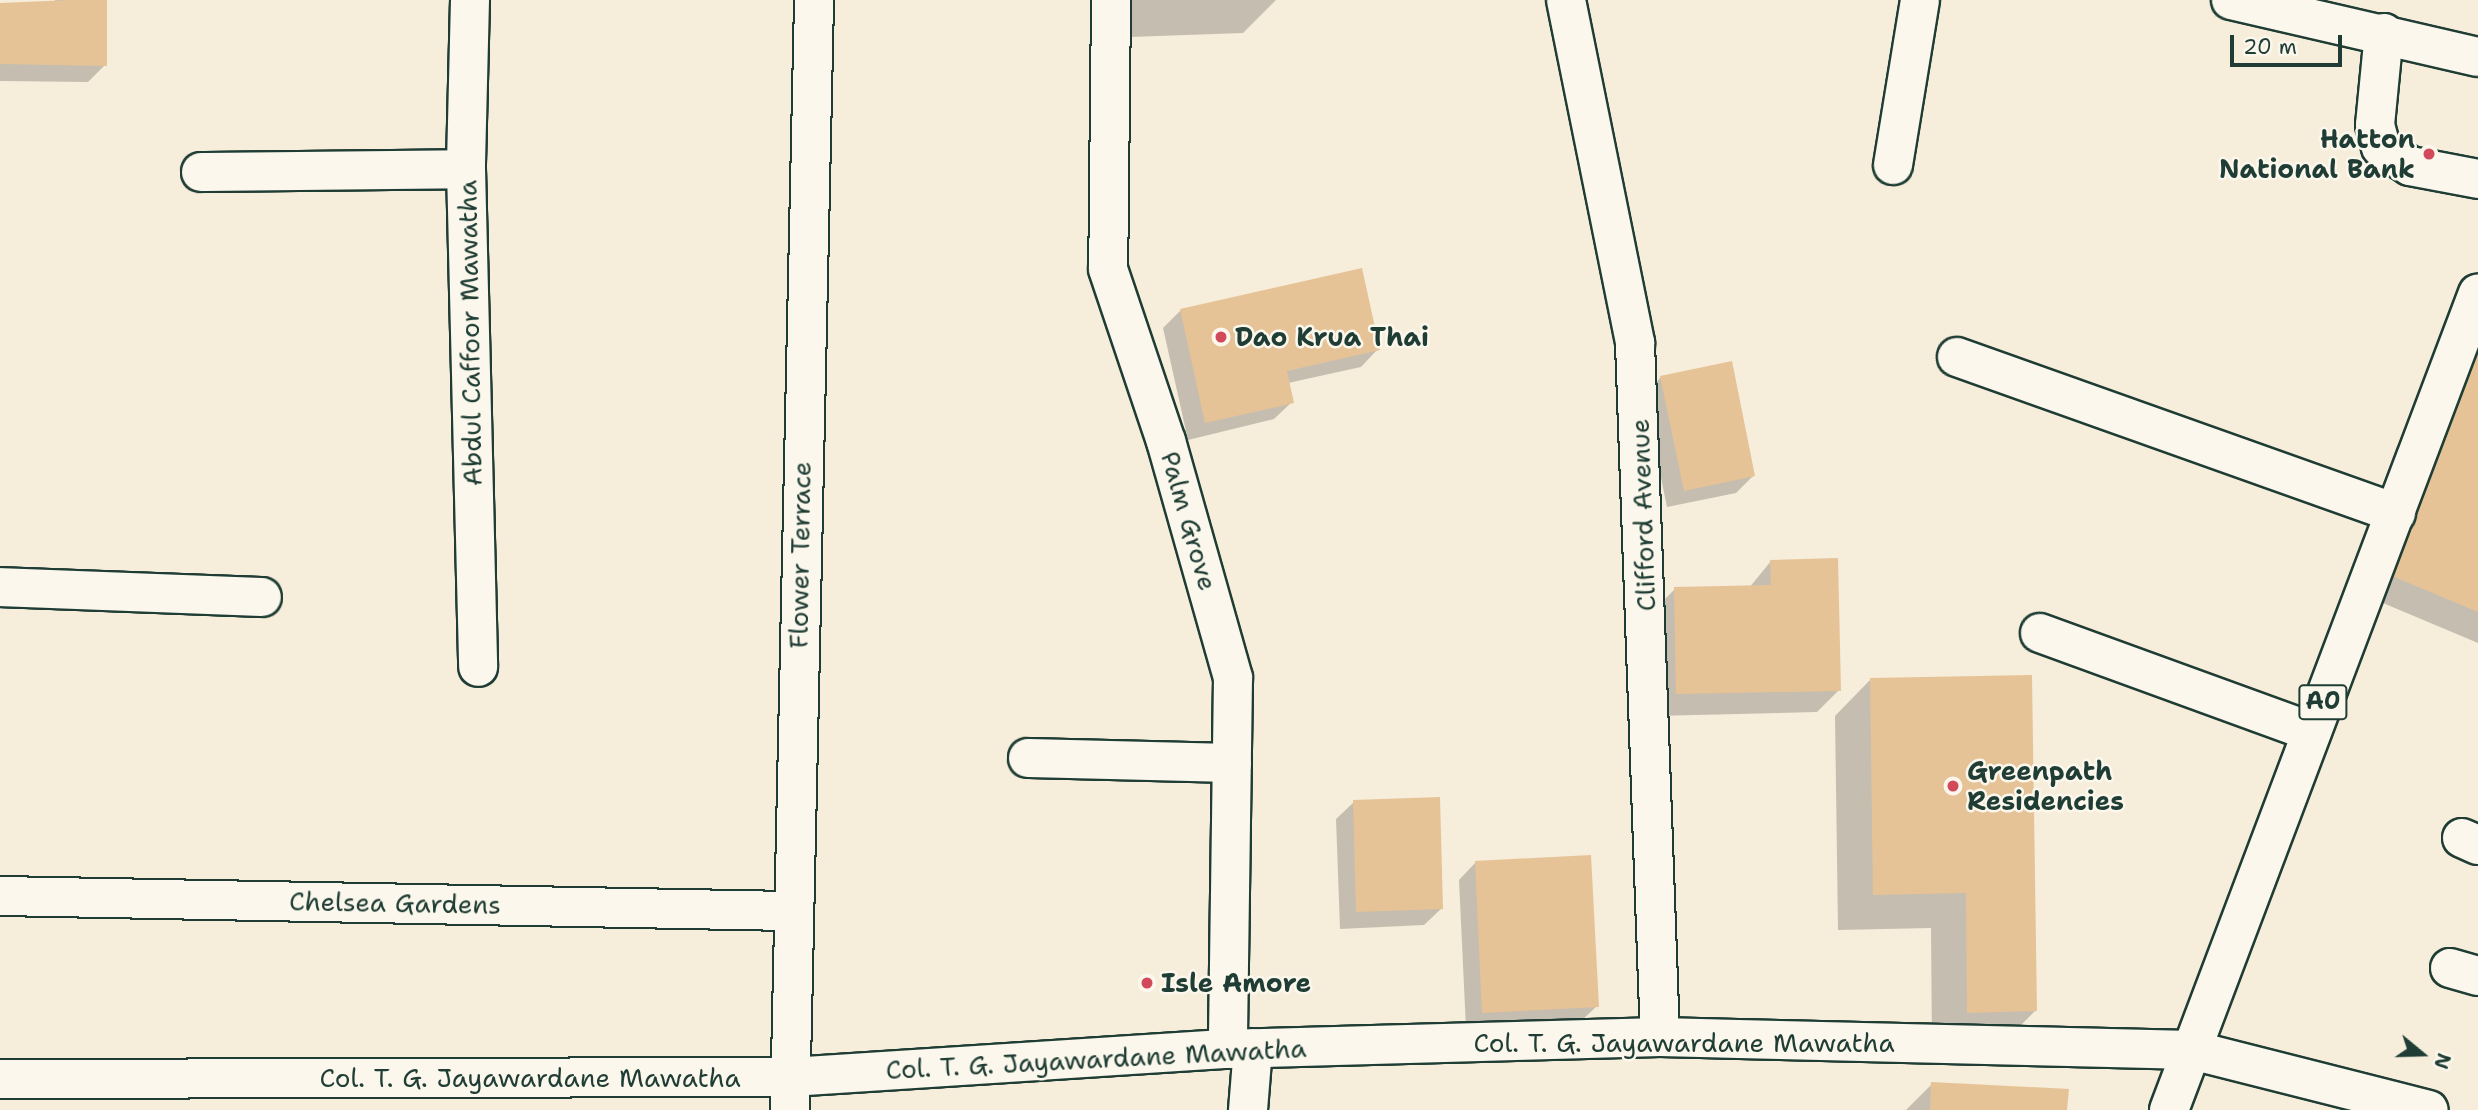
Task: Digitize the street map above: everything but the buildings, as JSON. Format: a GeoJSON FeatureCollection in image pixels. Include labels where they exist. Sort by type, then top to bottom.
{"type":"FeatureCollection","features":[{"type":"Feature","properties":{"kind":"main road","name":"Abdul Caffoor Mawatha"},"geometry":{"type":"LineString","coordinates":[[470,0],[466,169],[478,667]]}},
{"type":"Feature","properties":{"kind":"main road","name":"Flower Terrace"},"geometry":{"type":"LineString","coordinates":[[790,1094],[791,911],[814,0]]}},
{"type":"Feature","properties":{"kind":"main road","name":"Palm Grove"},"geometry":{"type":"LineString","coordinates":[[1111,0],[1108,268],[1166,441],[1233,678],[1232,763],[1240,1049],[1248,1110]]}},
{"type":"Feature","properties":{"kind":"main road","name":"Clifford Avenue"},"geometry":{"type":"LineString","coordinates":[[1566,0],[1635,343],[1660,1037]]}},
{"type":"Feature","properties":{"kind":"main road"},"geometry":{"type":"LineString","coordinates":[[1893,165],[1920,0]]}},
{"type":"Feature","properties":{"kind":"main road"},"geometry":{"type":"LineString","coordinates":[[2231,0],[2384,33],[2478,57]]}},
{"type":"Feature","properties":{"kind":"main road"},"geometry":{"type":"LineString","coordinates":[[2384,33],[2375,125],[2381,147],[2410,166],[2478,178]]}},
{"type":"Feature","properties":{"kind":"main road"},"geometry":{"type":"LineString","coordinates":[[201,172],[466,169]]}},
{"type":"Feature","properties":{"kind":"main road","name":"A0"},"geometry":{"type":"LineString","coordinates":[[2169,1110],[2478,293]]}},
{"type":"Feature","properties":{"kind":"main road"},"geometry":{"type":"LineString","coordinates":[[1957,357],[2396,513]]}},
{"type":"Feature","properties":{"kind":"main road"},"geometry":{"type":"LineString","coordinates":[[0,587],[262,597]]}},
{"type":"Feature","properties":{"kind":"main road"},"geometry":{"type":"LineString","coordinates":[[2040,633],[2312,732]]}},
{"type":"Feature","properties":{"kind":"main road"},"geometry":{"type":"LineString","coordinates":[[1028,758],[1232,763]]}},
{"type":"Feature","properties":{"kind":"main road","name":"Chelsea Gardens"},"geometry":{"type":"LineString","coordinates":[[0,896],[791,911]]}},
{"type":"Feature","properties":{"kind":"main road","name":"Col. T. G. Jayawardane Mawatha"},"geometry":{"type":"LineString","coordinates":[[0,1079],[790,1094],[1240,1049],[1660,1037],[2192,1050],[2428,1110]]}},
{"type":"Feature","properties":{"kind":"place","name":"Hatton National Bank"},"geometry":{"type":"Point","coordinates":[2429,154]}},
{"type":"Feature","properties":{"kind":"place","name":"Dao Krua Thai"},"geometry":{"type":"Point","coordinates":[1221,337]}},
{"type":"Feature","properties":{"kind":"place","name":"Greenpath Residencies"},"geometry":{"type":"Point","coordinates":[1953,786]}},
{"type":"Feature","properties":{"kind":"place","name":"Isle Amore"},"geometry":{"type":"Point","coordinates":[1147,983]}}]}
